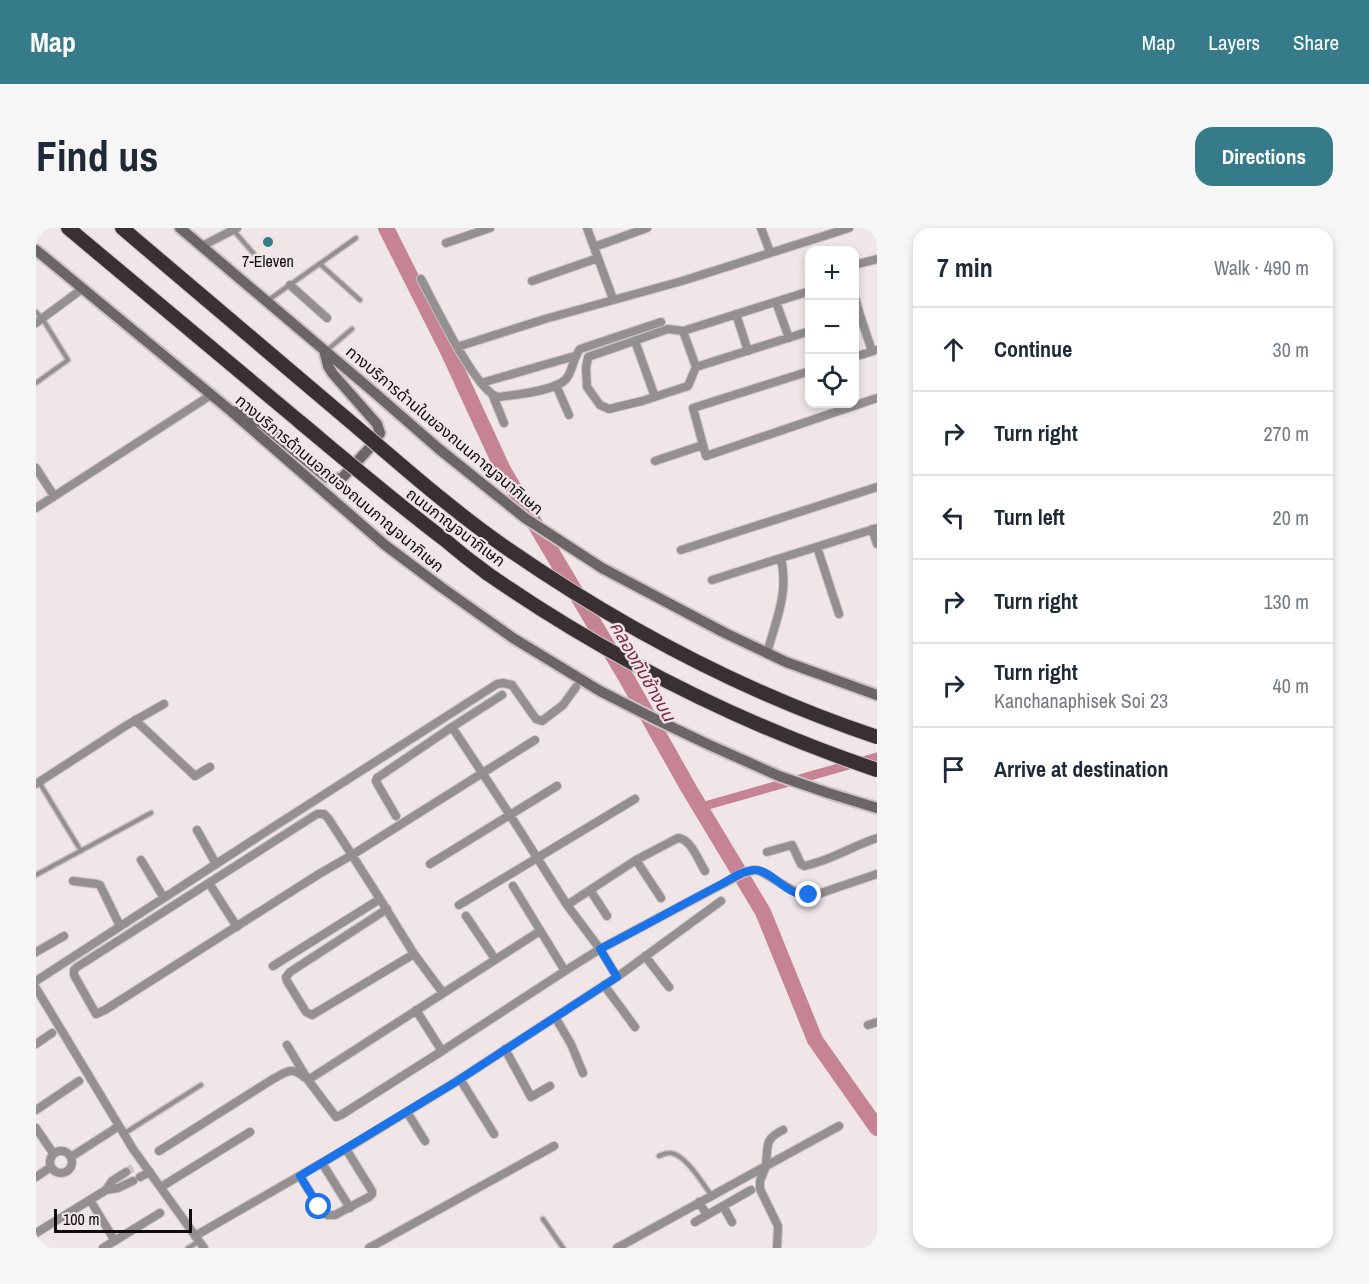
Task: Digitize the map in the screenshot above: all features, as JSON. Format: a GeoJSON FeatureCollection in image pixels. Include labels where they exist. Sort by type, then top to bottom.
{"type":"FeatureCollection","features":[{"type":"Feature","properties":{"kind":"highway","name":"ถนนกาญจนาภิเษก"},"geometry":{"type":"LineString","coordinates":[[68,228],[399,506],[487,573],[563,624],[690,693],[758,725],[877,771]]}},
{"type":"Feature","properties":{"kind":"highway","name":"ถนนกาญจนาภิเษก"},"geometry":{"type":"LineString","coordinates":[[122,228],[418,480],[504,546],[607,613],[675,650],[752,687],[877,737]]}},
{"type":"Feature","properties":{"kind":"main road","name":"ทางบริการด้านในของถนนกาญจนาภิเษก"},"geometry":{"type":"LineString","coordinates":[[180,228],[439,449],[525,518],[602,568],[675,608],[767,653],[877,695]]}},
{"type":"Feature","properties":{"kind":"main road","name":"ทางบริการด้านนอกของถนนกาญจนาภิเษก"},"geometry":{"type":"LineString","coordinates":[[36,250],[231,411],[385,545],[513,638],[600,691],[741,760],[779,776],[877,808]]}},
{"type":"Feature","properties":{"kind":"main road"},"geometry":{"type":"LineString","coordinates":[[231,411],[241,412],[261,423],[326,477],[335,480],[342,478],[380,433],[377,424],[333,374],[328,366],[325,351]]}},
{"type":"Feature","properties":{"kind":"street"},"geometry":{"type":"LineString","coordinates":[[446,243],[490,228]]}},
{"type":"Feature","properties":{"kind":"street"},"geometry":{"type":"LineString","coordinates":[[586,228],[613,300]]}},
{"type":"Feature","properties":{"kind":"street"},"geometry":{"type":"LineString","coordinates":[[594,248],[647,228]]}},
{"type":"Feature","properties":{"kind":"street"},"geometry":{"type":"LineString","coordinates":[[762,228],[770,252]]}},
{"type":"Feature","properties":{"kind":"street"},"geometry":{"type":"LineString","coordinates":[[457,347],[545,319],[652,290],[849,228]]}},
{"type":"Feature","properties":{"kind":"street"},"geometry":{"type":"LineString","coordinates":[[202,246],[235,229]]}},
{"type":"Feature","properties":{"kind":"street"},"geometry":{"type":"LineString","coordinates":[[532,281],[597,258]]}},
{"type":"Feature","properties":{"kind":"street"},"geometry":{"type":"LineString","coordinates":[[859,264],[877,259]]}},
{"type":"Feature","properties":{"kind":"street"},"geometry":{"type":"LineString","coordinates":[[421,279],[457,347],[485,389],[493,396],[504,423]]}},
{"type":"Feature","properties":{"kind":"street"},"geometry":{"type":"LineString","coordinates":[[290,285],[327,318]]}},
{"type":"Feature","properties":{"kind":"street"},"geometry":{"type":"LineString","coordinates":[[38,318],[82,289]]}},
{"type":"Feature","properties":{"kind":"street"},"geometry":{"type":"LineString","coordinates":[[683,331],[696,367],[688,386],[609,409],[600,405],[587,387],[588,357],[668,329],[683,331],[805,293]]}},
{"type":"Feature","properties":{"kind":"street"},"geometry":{"type":"LineString","coordinates":[[776,302],[789,338]]}},
{"type":"Feature","properties":{"kind":"street"},"geometry":{"type":"LineString","coordinates":[[736,314],[748,351]]}},
{"type":"Feature","properties":{"kind":"street"},"geometry":{"type":"LineString","coordinates":[[859,320],[875,350],[859,356]]}},
{"type":"Feature","properties":{"kind":"street"},"geometry":{"type":"LineString","coordinates":[[493,396],[507,396],[556,385],[569,375],[575,356],[583,347],[661,322]]}},
{"type":"Feature","properties":{"kind":"street"},"geometry":{"type":"LineString","coordinates":[[696,367],[805,333]]}},
{"type":"Feature","properties":{"kind":"street"},"geometry":{"type":"LineString","coordinates":[[635,341],[655,397]]}},
{"type":"Feature","properties":{"kind":"street"},"geometry":{"type":"LineString","coordinates":[[481,383],[575,356]]}},
{"type":"Feature","properties":{"kind":"street"},"geometry":{"type":"LineString","coordinates":[[805,373],[693,408],[706,456],[877,398]]}},
{"type":"Feature","properties":{"kind":"street"},"geometry":{"type":"LineString","coordinates":[[556,385],[569,415]]}},
{"type":"Feature","properties":{"kind":"street"},"geometry":{"type":"LineString","coordinates":[[36,508],[211,395]]}},
{"type":"Feature","properties":{"kind":"street"},"geometry":{"type":"LineString","coordinates":[[655,461],[703,445]]}},
{"type":"Feature","properties":{"kind":"street"},"geometry":{"type":"LineString","coordinates":[[36,468],[54,496]]}},
{"type":"Feature","properties":{"kind":"street"},"geometry":{"type":"LineString","coordinates":[[681,550],[877,487]]}},
{"type":"Feature","properties":{"kind":"street"},"geometry":{"type":"LineString","coordinates":[[712,580],[875,529],[877,544]]}},
{"type":"Feature","properties":{"kind":"street"},"geometry":{"type":"LineString","coordinates":[[817,547],[839,614]]}},
{"type":"Feature","properties":{"kind":"street"},"geometry":{"type":"LineString","coordinates":[[767,653],[783,597],[785,579],[781,558]]}},
{"type":"Feature","properties":{"kind":"street"},"geometry":{"type":"LineString","coordinates":[[36,981],[497,684],[503,682],[512,685],[536,719],[542,721],[563,705],[576,687]]}},
{"type":"Feature","properties":{"kind":"street"},"geometry":{"type":"LineString","coordinates":[[396,816],[376,781],[377,778],[502,694]]}},
{"type":"Feature","properties":{"kind":"street"},"geometry":{"type":"LineString","coordinates":[[38,783],[135,720],[164,704]]}},
{"type":"Feature","properties":{"kind":"street"},"geometry":{"type":"LineString","coordinates":[[135,720],[195,776],[210,767]]}},
{"type":"Feature","properties":{"kind":"street"},"geometry":{"type":"LineString","coordinates":[[452,727],[567,905],[600,949],[617,977]]}},
{"type":"Feature","properties":{"kind":"street"},"geometry":{"type":"LineString","coordinates":[[443,993],[414,954],[387,909],[380,899],[352,855],[328,818],[324,814],[317,814],[74,970],[74,975],[96,1014],[237,927],[319,874],[352,855],[535,740]]}},
{"type":"Feature","properties":{"kind":"street"},"geometry":{"type":"LineString","coordinates":[[430,864],[557,786]]}},
{"type":"Feature","properties":{"kind":"street"},"geometry":{"type":"LineString","coordinates":[[459,905],[635,798]]}},
{"type":"Feature","properties":{"kind":"street"},"geometry":{"type":"LineString","coordinates":[[196,830],[216,864]]}},
{"type":"Feature","properties":{"kind":"street"},"geometry":{"type":"LineString","coordinates":[[567,905],[636,860],[681,838],[688,842],[705,871]]}},
{"type":"Feature","properties":{"kind":"street"},"geometry":{"type":"LineString","coordinates":[[767,852],[792,845],[804,866],[877,838]]}},
{"type":"Feature","properties":{"kind":"street"},"geometry":{"type":"LineString","coordinates":[[141,860],[164,898]]}},
{"type":"Feature","properties":{"kind":"street"},"geometry":{"type":"LineString","coordinates":[[636,860],[661,898]]}},
{"type":"Feature","properties":{"kind":"street"},"geometry":{"type":"LineString","coordinates":[[287,1045],[308,1080],[338,1117],[600,949],[745,872],[760,871],[801,895],[821,893],[877,874]]}},
{"type":"Feature","properties":{"kind":"street"},"geometry":{"type":"LineString","coordinates":[[74,880],[100,885],[120,926]]}},
{"type":"Feature","properties":{"kind":"street"},"geometry":{"type":"LineString","coordinates":[[209,883],[237,927]]}},
{"type":"Feature","properties":{"kind":"street"},"geometry":{"type":"LineString","coordinates":[[513,886],[565,971]]}},
{"type":"Feature","properties":{"kind":"street"},"geometry":{"type":"LineString","coordinates":[[590,890],[607,915]]}},
{"type":"Feature","properties":{"kind":"street"},"geometry":{"type":"LineString","coordinates":[[273,966],[380,899]]}},
{"type":"Feature","properties":{"kind":"street"},"geometry":{"type":"LineString","coordinates":[[36,988],[122,1130],[199,1242],[300,1176],[460,1079],[617,977],[721,900]]}},
{"type":"Feature","properties":{"kind":"street"},"geometry":{"type":"LineString","coordinates":[[387,909],[290,972],[286,978],[287,981],[306,1012],[312,1015],[414,954]]}},
{"type":"Feature","properties":{"kind":"street"},"geometry":{"type":"LineString","coordinates":[[466,916],[495,959]]}},
{"type":"Feature","properties":{"kind":"street"},"geometry":{"type":"LineString","coordinates":[[308,1080],[540,931]]}},
{"type":"Feature","properties":{"kind":"street"},"geometry":{"type":"LineString","coordinates":[[36,952],[64,936]]}},
{"type":"Feature","properties":{"kind":"street"},"geometry":{"type":"LineString","coordinates":[[645,956],[669,987]]}},
{"type":"Feature","properties":{"kind":"street"},"geometry":{"type":"LineString","coordinates":[[604,985],[635,1027]]}},
{"type":"Feature","properties":{"kind":"street"},"geometry":{"type":"LineString","coordinates":[[416,1010],[442,1051]]}},
{"type":"Feature","properties":{"kind":"street"},"geometry":{"type":"LineString","coordinates":[[555,1017],[571,1044],[583,1073]]}},
{"type":"Feature","properties":{"kind":"street"},"geometry":{"type":"LineString","coordinates":[[868,1025],[877,1022]]}},
{"type":"Feature","properties":{"kind":"street"},"geometry":{"type":"LineString","coordinates":[[36,1044],[52,1033]]}},
{"type":"Feature","properties":{"kind":"street"},"geometry":{"type":"LineString","coordinates":[[505,1049],[531,1097],[550,1086]]}},
{"type":"Feature","properties":{"kind":"street"},"geometry":{"type":"LineString","coordinates":[[159,1151],[286,1072],[297,1071],[308,1080]]}},
{"type":"Feature","properties":{"kind":"street"},"geometry":{"type":"LineString","coordinates":[[460,1079],[494,1134]]}},
{"type":"Feature","properties":{"kind":"street"},"geometry":{"type":"LineString","coordinates":[[36,1110],[78,1081]]}},
{"type":"Feature","properties":{"kind":"street"},"geometry":{"type":"LineString","coordinates":[[406,1112],[425,1141]]}},
{"type":"Feature","properties":{"kind":"street"},"geometry":{"type":"LineString","coordinates":[[617,1248],[839,1126]]}},
{"type":"Feature","properties":{"kind":"street"},"geometry":{"type":"LineString","coordinates":[[36,1128],[53,1154]]}},
{"type":"Feature","properties":{"kind":"street"},"geometry":{"type":"LineString","coordinates":[[72,1157],[122,1130]]}},
{"type":"Feature","properties":{"kind":"street"},"geometry":{"type":"LineString","coordinates":[[777,1248],[778,1226],[760,1190],[760,1181],[766,1166],[770,1139],[783,1130]]}},
{"type":"Feature","properties":{"kind":"street"},"geometry":{"type":"LineString","coordinates":[[161,1187],[250,1132]]}},
{"type":"Feature","properties":{"kind":"street"},"geometry":{"type":"LineString","coordinates":[[369,1248],[554,1146]]}},
{"type":"Feature","properties":{"kind":"street"},"geometry":{"type":"LineString","coordinates":[[300,1176],[323,1213],[328,1215],[335,1215],[369,1197],[372,1191],[346,1149]]}},
{"type":"Feature","properties":{"kind":"street"},"geometry":{"type":"LineString","coordinates":[[60,1150],[67,1152],[72,1157],[70,1168],[64,1172],[57,1172],[51,1167],[50,1160],[53,1154],[60,1150]]}},
{"type":"Feature","properties":{"kind":"street"},"geometry":{"type":"LineString","coordinates":[[134,1167],[143,1162]]}},
{"type":"Feature","properties":{"kind":"street"},"geometry":{"type":"LineString","coordinates":[[322,1163],[350,1208]]}},
{"type":"Feature","properties":{"kind":"street"},"geometry":{"type":"LineString","coordinates":[[36,1177],[51,1167]]}},
{"type":"Feature","properties":{"kind":"street"},"geometry":{"type":"LineString","coordinates":[[106,1190],[112,1181],[126,1172]]}},
{"type":"Feature","properties":{"kind":"street"},"geometry":{"type":"LineString","coordinates":[[36,1233],[106,1190],[118,1188],[150,1172]]}},
{"type":"Feature","properties":{"kind":"street"},"geometry":{"type":"LineString","coordinates":[[695,1222],[752,1190]]}},
{"type":"Feature","properties":{"kind":"street"},"geometry":{"type":"LineString","coordinates":[[90,1200],[115,1241]]}},
{"type":"Feature","properties":{"kind":"street"},"geometry":{"type":"LineString","coordinates":[[699,1202],[707,1215]]}},
{"type":"Feature","properties":{"kind":"street"},"geometry":{"type":"LineString","coordinates":[[723,1206],[732,1222]]}},
{"type":"Feature","properties":{"kind":"street"},"geometry":{"type":"LineString","coordinates":[[103,1248],[160,1213]]}},
{"type":"Feature","properties":{"kind":"lane"},"geometry":{"type":"LineString","coordinates":[[235,229],[254,254]]}},
{"type":"Feature","properties":{"kind":"lane"},"geometry":{"type":"LineString","coordinates":[[266,302],[356,238]]}},
{"type":"Feature","properties":{"kind":"lane"},"geometry":{"type":"LineString","coordinates":[[320,264],[360,300]]}},
{"type":"Feature","properties":{"kind":"lane"},"geometry":{"type":"LineString","coordinates":[[36,384],[68,360],[38,318]]}},
{"type":"Feature","properties":{"kind":"lane"},"geometry":{"type":"LineString","coordinates":[[325,351],[352,329]]}},
{"type":"Feature","properties":{"kind":"lane"},"geometry":{"type":"LineString","coordinates":[[38,783],[81,851]]}},
{"type":"Feature","properties":{"kind":"lane"},"geometry":{"type":"LineString","coordinates":[[36,875],[150,813]]}},
{"type":"Feature","properties":{"kind":"lane"},"geometry":{"type":"LineString","coordinates":[[122,1130],[201,1085]]}},
{"type":"Feature","properties":{"kind":"lane"},"geometry":{"type":"LineString","coordinates":[[659,1156],[670,1152],[678,1155],[711,1195]]}},
{"type":"Feature","properties":{"kind":"lane"},"geometry":{"type":"LineString","coordinates":[[543,1219],[563,1248]]}},
{"type":"Feature","properties":{"kind":"lane"},"geometry":{"type":"LineString","coordinates":[[189,1248],[199,1242]]}},
{"type":"Feature","properties":{"kind":"waterway","name":"คลองทับช้างบน"},"geometry":{"type":"LineString","coordinates":[[386,228],[448,351],[503,470],[763,912],[815,1040],[877,1128]]}},
{"type":"Feature","properties":{"kind":"waterway"},"geometry":{"type":"LineString","coordinates":[[701,807],[877,757]]}},
{"type":"Feature","properties":{"kind":"tunnel"},"geometry":{"type":"LineString","coordinates":[[126,1172],[134,1167]]}},
{"type":"Feature","properties":{"kind":"place","name":"7-Eleven"},"geometry":{"type":"Point","coordinates":[268,242]}},
{"type":"Feature","properties":{"kind":"route"},"geometry":{"type":"LineString","coordinates":[[319,1207],[300,1176],[454,1083],[617,977],[600,949],[745,872],[755,870],[765,873],[789,889],[801,895],[809,895]]}}]}
